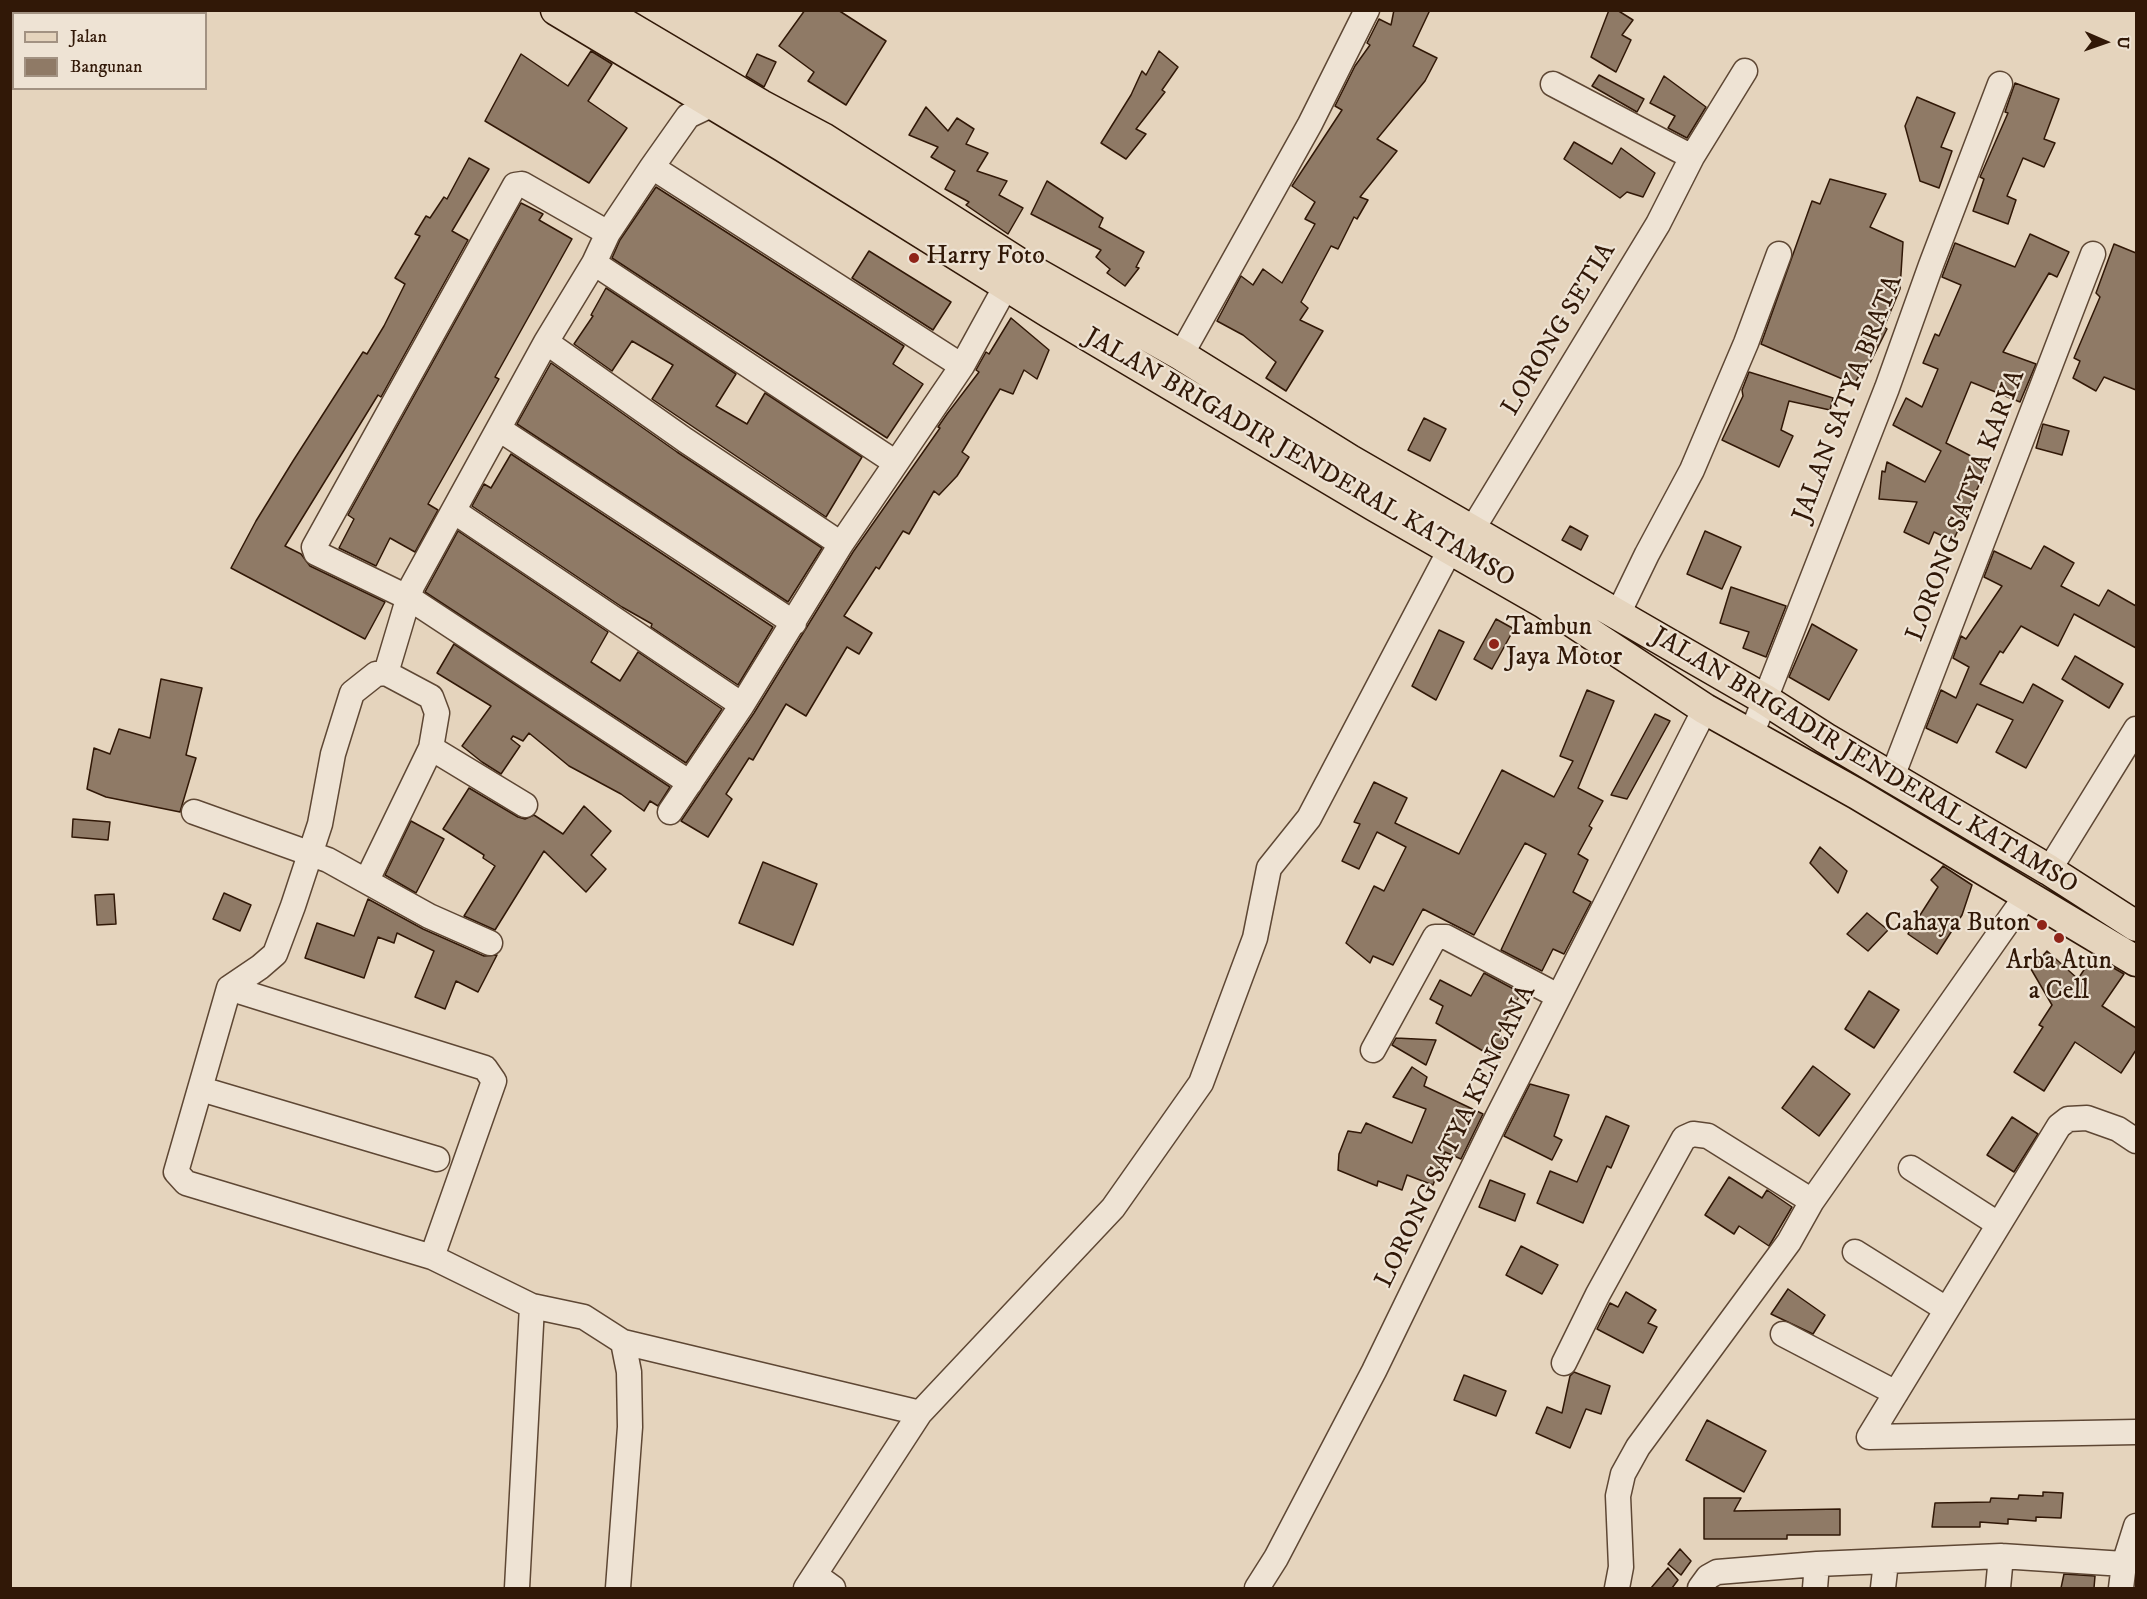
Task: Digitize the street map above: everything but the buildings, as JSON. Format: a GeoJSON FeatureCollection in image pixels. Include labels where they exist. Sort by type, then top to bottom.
{"type":"FeatureCollection","features":[{"type":"Feature","properties":{"kind":"main road","name":"JALAN BRIGADIR JENDERAL KATAMSO"},"geometry":{"type":"LineString","coordinates":[[555,10],[711,105],[930,224],[1181,355],[1350,460],[1578,624],[1705,709],[1857,794],[2136,961]]}},
{"type":"Feature","properties":{"kind":"main road","name":"JALAN BRIGADIR JENDERAL KATAMSO"},"geometry":{"type":"LineString","coordinates":[[601,10],[761,105],[823,138],[1006,286],[1375,506],[1462,539],[1617,616],[1764,699],[1892,777],[2056,859],[2136,926]]}},
{"type":"Feature","properties":{"kind":"street"},"geometry":{"type":"LineString","coordinates":[[1181,355],[1310,124],[1367,10]]}},
{"type":"Feature","properties":{"kind":"street","name":"LORONG SETIA"},"geometry":{"type":"LineString","coordinates":[[818,1584],[920,1413],[1113,1208],[1201,1083],[1255,938],[1269,868],[1309,818],[1462,539],[1658,224],[1692,157],[1745,71]]}},
{"type":"Feature","properties":{"kind":"street"},"geometry":{"type":"LineString","coordinates":[[1553,84],[1692,157]]}},
{"type":"Feature","properties":{"kind":"street","name":"JALAN SATYA BRATA"},"geometry":{"type":"LineString","coordinates":[[1751,735],[1887,388],[1931,264],[2000,84]]}},
{"type":"Feature","properties":{"kind":"street"},"geometry":{"type":"LineString","coordinates":[[386,673],[412,586],[455,512],[546,342],[594,263],[608,233],[688,116],[711,105]]}},
{"type":"Feature","properties":{"kind":"street"},"geometry":{"type":"LineString","coordinates":[[652,166],[962,366]]}},
{"type":"Feature","properties":{"kind":"street"},"geometry":{"type":"LineString","coordinates":[[608,233],[522,184],[515,184],[314,547],[316,553],[410,598],[690,783]]}},
{"type":"Feature","properties":{"kind":"street"},"geometry":{"type":"LineString","coordinates":[[1617,616],[1692,470],[1746,343],[1779,254]]}},
{"type":"Feature","properties":{"kind":"street","name":"LORONG SATYA KARYA"},"geometry":{"type":"LineString","coordinates":[[1892,777],[2093,254]]}},
{"type":"Feature","properties":{"kind":"street"},"geometry":{"type":"LineString","coordinates":[[594,263],[896,463]]}},
{"type":"Feature","properties":{"kind":"street"},"geometry":{"type":"LineString","coordinates":[[670,812],[742,705],[841,544],[962,366],[1006,286]]}},
{"type":"Feature","properties":{"kind":"street"},"geometry":{"type":"LineString","coordinates":[[546,342],[685,440],[841,544]]}},
{"type":"Feature","properties":{"kind":"street"},"geometry":{"type":"LineString","coordinates":[[499,429],[794,622]]}},
{"type":"Feature","properties":{"kind":"street"},"geometry":{"type":"LineString","coordinates":[[455,512],[742,705]]}},
{"type":"Feature","properties":{"kind":"street"},"geometry":{"type":"LineString","coordinates":[[367,880],[431,748],[437,713],[435,702],[431,697],[386,673],[376,674],[352,693],[342,720],[320,824],[275,954],[260,968],[229,988],[176,1172],[186,1184],[432,1257],[532,1306],[584,1317],[623,1342],[920,1413]]}},
{"type":"Feature","properties":{"kind":"street","name":"LORONG SATYA KENCANA"},"geometry":{"type":"LineString","coordinates":[[1257,1588],[1276,1558],[1374,1371],[1558,996],[1705,709]]}},
{"type":"Feature","properties":{"kind":"street"},"geometry":{"type":"LineString","coordinates":[[2056,859],[2136,729]]}},
{"type":"Feature","properties":{"kind":"street"},"geometry":{"type":"LineString","coordinates":[[431,748],[525,805]]}},
{"type":"Feature","properties":{"kind":"street"},"geometry":{"type":"LineString","coordinates":[[194,812],[309,853],[367,880],[429,916],[490,943]]}},
{"type":"Feature","properties":{"kind":"street"},"geometry":{"type":"LineString","coordinates":[[1617,1588],[1622,1567],[1617,1506],[1623,1473],[1638,1447],[1789,1242],[1812,1202],[2026,896]]}},
{"type":"Feature","properties":{"kind":"street"},"geometry":{"type":"LineString","coordinates":[[1373,1050],[1435,937],[1446,937],[1558,996]]}},
{"type":"Feature","properties":{"kind":"street"},"geometry":{"type":"LineString","coordinates":[[229,988],[485,1068],[494,1081],[432,1257]]}},
{"type":"Feature","properties":{"kind":"street"},"geometry":{"type":"LineString","coordinates":[[201,1089],[437,1159]]}},
{"type":"Feature","properties":{"kind":"street"},"geometry":{"type":"LineString","coordinates":[[2136,1141],[2118,1129],[2087,1118],[2068,1119],[2059,1125],[1869,1437],[2136,1432]]}},
{"type":"Feature","properties":{"kind":"street"},"geometry":{"type":"LineString","coordinates":[[1564,1363],[1684,1138],[1693,1134],[1708,1136],[1812,1202]]}},
{"type":"Feature","properties":{"kind":"street"},"geometry":{"type":"LineString","coordinates":[[1911,1168],[1998,1224]]}},
{"type":"Feature","properties":{"kind":"street"},"geometry":{"type":"LineString","coordinates":[[1855,1252],[1947,1309]]}},
{"type":"Feature","properties":{"kind":"street"},"geometry":{"type":"LineString","coordinates":[[517,1588],[532,1306]]}},
{"type":"Feature","properties":{"kind":"street"},"geometry":{"type":"LineString","coordinates":[[1783,1334],[1896,1393]]}},
{"type":"Feature","properties":{"kind":"street"},"geometry":{"type":"LineString","coordinates":[[618,1588],[630,1427],[629,1372],[623,1342]]}},
{"type":"Feature","properties":{"kind":"street"},"geometry":{"type":"LineString","coordinates":[[2121,1588],[2124,1564],[2136,1526]]}},
{"type":"Feature","properties":{"kind":"street"},"geometry":{"type":"LineString","coordinates":[[1700,1588],[1708,1577],[1716,1580],[1817,1564],[2001,1556],[2124,1564]]}},
{"type":"Feature","properties":{"kind":"street"},"geometry":{"type":"LineString","coordinates":[[1998,1588],[2001,1556]]}},
{"type":"Feature","properties":{"kind":"street"},"geometry":{"type":"LineString","coordinates":[[1883,1588],[1886,1562]]}},
{"type":"Feature","properties":{"kind":"street"},"geometry":{"type":"LineString","coordinates":[[1815,1588],[1817,1564]]}},
{"type":"Feature","properties":{"kind":"place","name":"Harry Foto"},"geometry":{"type":"Point","coordinates":[914,258]}},
{"type":"Feature","properties":{"kind":"place","name":"Tambun Jaya Motor"},"geometry":{"type":"Point","coordinates":[1494,644]}},
{"type":"Feature","properties":{"kind":"place","name":"Cahaya Buton"},"geometry":{"type":"Point","coordinates":[2042,925]}},
{"type":"Feature","properties":{"kind":"place","name":"Arba Atun a Cell"},"geometry":{"type":"Point","coordinates":[2059,938]}}]}
